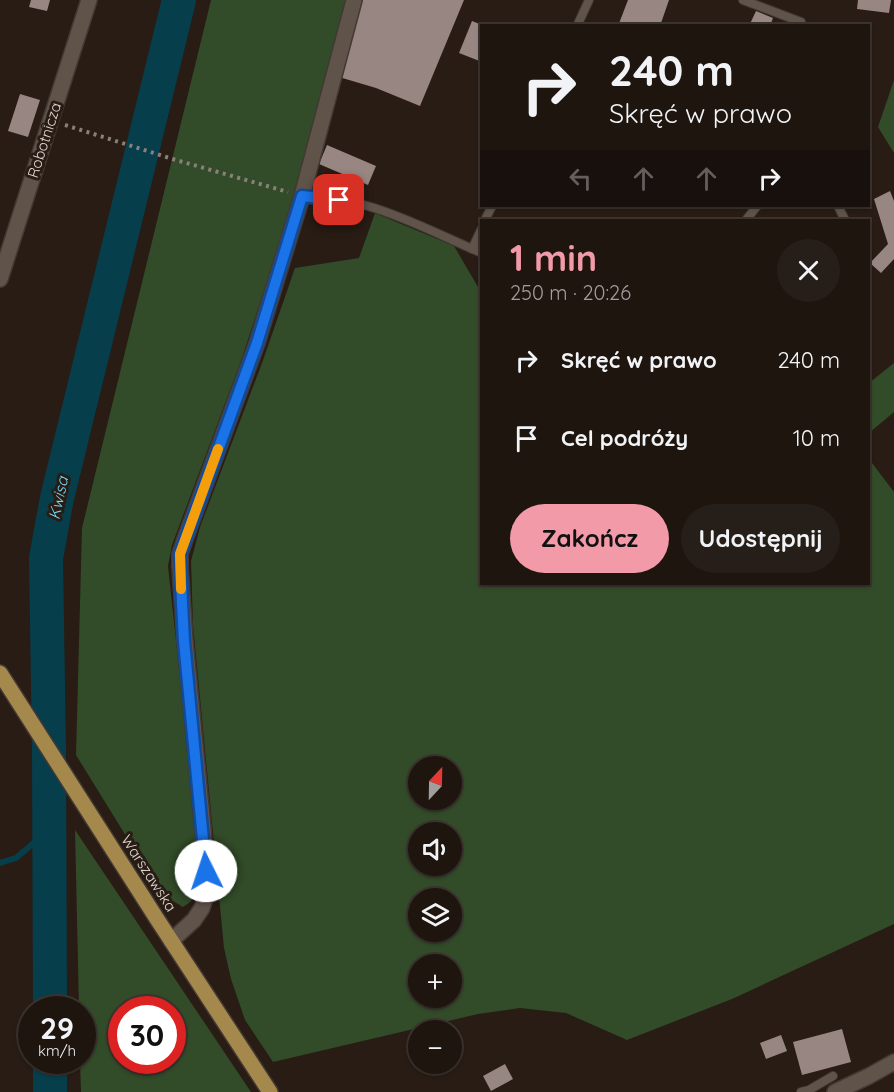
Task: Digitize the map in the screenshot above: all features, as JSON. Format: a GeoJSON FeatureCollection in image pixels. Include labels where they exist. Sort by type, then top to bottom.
{"type":"FeatureCollection","features":[{"type":"Feature","properties":{"kind":"main road","name":"Warszawska"},"geometry":{"type":"LineString","coordinates":[[0,673],[270,1092]]}},
{"type":"Feature","properties":{"kind":"street","name":"Robotnicza"},"geometry":{"type":"LineString","coordinates":[[0,279],[89,0]]}},
{"type":"Feature","properties":{"kind":"street"},"geometry":{"type":"LineString","coordinates":[[171,940],[194,920],[202,908],[207,893],[203,828],[184,641],[180,554],[257,343],[302,196],[354,0]]}},
{"type":"Feature","properties":{"kind":"street"},"geometry":{"type":"LineString","coordinates":[[835,1092],[894,1062]]}},
{"type":"Feature","properties":{"kind":"lane"},"geometry":{"type":"LineString","coordinates":[[578,24],[589,0]]}},
{"type":"Feature","properties":{"kind":"lane"},"geometry":{"type":"LineString","coordinates":[[743,0],[801,22]]}},
{"type":"Feature","properties":{"kind":"lane"},"geometry":{"type":"LineString","coordinates":[[302,196],[354,202],[372,207],[480,253]]}},
{"type":"Feature","properties":{"kind":"lane"},"geometry":{"type":"LineString","coordinates":[[747,219],[756,207]]}},
{"type":"Feature","properties":{"kind":"lane"},"geometry":{"type":"LineString","coordinates":[[471,249],[480,232]]}},
{"type":"Feature","properties":{"kind":"lane"},"geometry":{"type":"LineString","coordinates":[[801,1092],[833,1076]]}},
{"type":"Feature","properties":{"kind":"path"},"geometry":{"type":"LineString","coordinates":[[51,120],[176,160],[302,196]]}},
{"type":"Feature","properties":{"kind":"green space"},"geometry":{"type":"Polygon","coordinates":[[[211,0],[347,0],[301,178],[241,361],[172,545],[168,566],[199,878],[193,899],[182,907],[163,896],[76,755],[82,528],[211,0]]]}},
{"type":"Feature","properties":{"kind":"green space"},"geometry":{"type":"Polygon","coordinates":[[[894,80],[894,153],[878,127],[894,80]]]}},
{"type":"Feature","properties":{"kind":"green space"},"geometry":{"type":"Polygon","coordinates":[[[375,213],[454,246],[480,290],[480,585],[870,585],[870,460],[894,492],[894,924],[732,999],[627,1040],[566,1013],[520,1008],[452,1020],[408,1020],[408,1030],[273,1062],[245,1020],[231,979],[224,948],[193,625],[191,561],[200,527],[295,268],[359,258],[375,213]]]}},
{"type":"Feature","properties":{"kind":"green space"},"geometry":{"type":"Polygon","coordinates":[[[894,363],[894,412],[870,432],[870,382],[894,363]]]}},
{"type":"Feature","properties":{"kind":"green space"},"geometry":{"type":"Polygon","coordinates":[[[75,830],[251,1092],[81,1092],[80,1074],[96,1074],[96,996],[79,996],[75,830]]]}},
{"type":"Feature","properties":{"kind":"building"},"geometry":{"type":"Polygon","coordinates":[[[31,0],[50,0],[47,11],[29,7],[31,0]]]}},
{"type":"Feature","properties":{"kind":"building"},"geometry":{"type":"Polygon","coordinates":[[[361,0],[464,0],[420,106],[376,88],[339,77],[361,0]]]}},
{"type":"Feature","properties":{"kind":"building"},"geometry":{"type":"Polygon","coordinates":[[[628,0],[669,0],[661,24],[619,24],[628,0]]]}},
{"type":"Feature","properties":{"kind":"building"},"geometry":{"type":"Polygon","coordinates":[[[858,0],[891,0],[889,13],[857,9],[858,0]]]}},
{"type":"Feature","properties":{"kind":"building"},"geometry":{"type":"Polygon","coordinates":[[[756,11],[773,18],[771,24],[750,24],[756,11]]]}},
{"type":"Feature","properties":{"kind":"building"},"geometry":{"type":"Polygon","coordinates":[[[472,21],[480,24],[480,61],[459,53],[472,21]]]}},
{"type":"Feature","properties":{"kind":"building"},"geometry":{"type":"Polygon","coordinates":[[[20,94],[40,100],[28,137],[8,131],[20,94]]]}},
{"type":"Feature","properties":{"kind":"building"},"geometry":{"type":"Polygon","coordinates":[[[327,145],[376,166],[368,185],[319,164],[327,145]]]}},
{"type":"Feature","properties":{"kind":"building"},"geometry":{"type":"Polygon","coordinates":[[[890,191],[894,201],[894,259],[881,273],[870,263],[888,244],[874,199],[890,191]]]}},
{"type":"Feature","properties":{"kind":"building"},"geometry":{"type":"Polygon","coordinates":[[[842,1029],[851,1062],[802,1075],[793,1042],[842,1029]]]}},
{"type":"Feature","properties":{"kind":"building"},"geometry":{"type":"Polygon","coordinates":[[[781,1035],[787,1051],[766,1059],[760,1043],[781,1035]]]}},
{"type":"Feature","properties":{"kind":"building"},"geometry":{"type":"Polygon","coordinates":[[[505,1064],[513,1079],[491,1091],[483,1076],[505,1064]]]}},
{"type":"Feature","properties":{"kind":"waterway","name":"Kwisa"},"geometry":{"type":"LineString","coordinates":[[50,996],[46,558],[57,498],[179,0]]}},
{"type":"Feature","properties":{"kind":"waterway"},"geometry":{"type":"LineString","coordinates":[[0,863],[16,858],[50,829]]}},
{"type":"Feature","properties":{"kind":"waterway","name":"Kwisa"},"geometry":{"type":"LineString","coordinates":[[50,1074],[50,1092]]}},
{"type":"Feature","properties":{"kind":"slow traffic"},"geometry":{"type":"LineString","coordinates":[[181,589],[180,554],[218,449]]}},
{"type":"Feature","properties":{"kind":"route"},"geometry":{"type":"LineString","coordinates":[[206,871],[184,641],[180,554],[257,343],[302,196],[339,200]]}}]}
